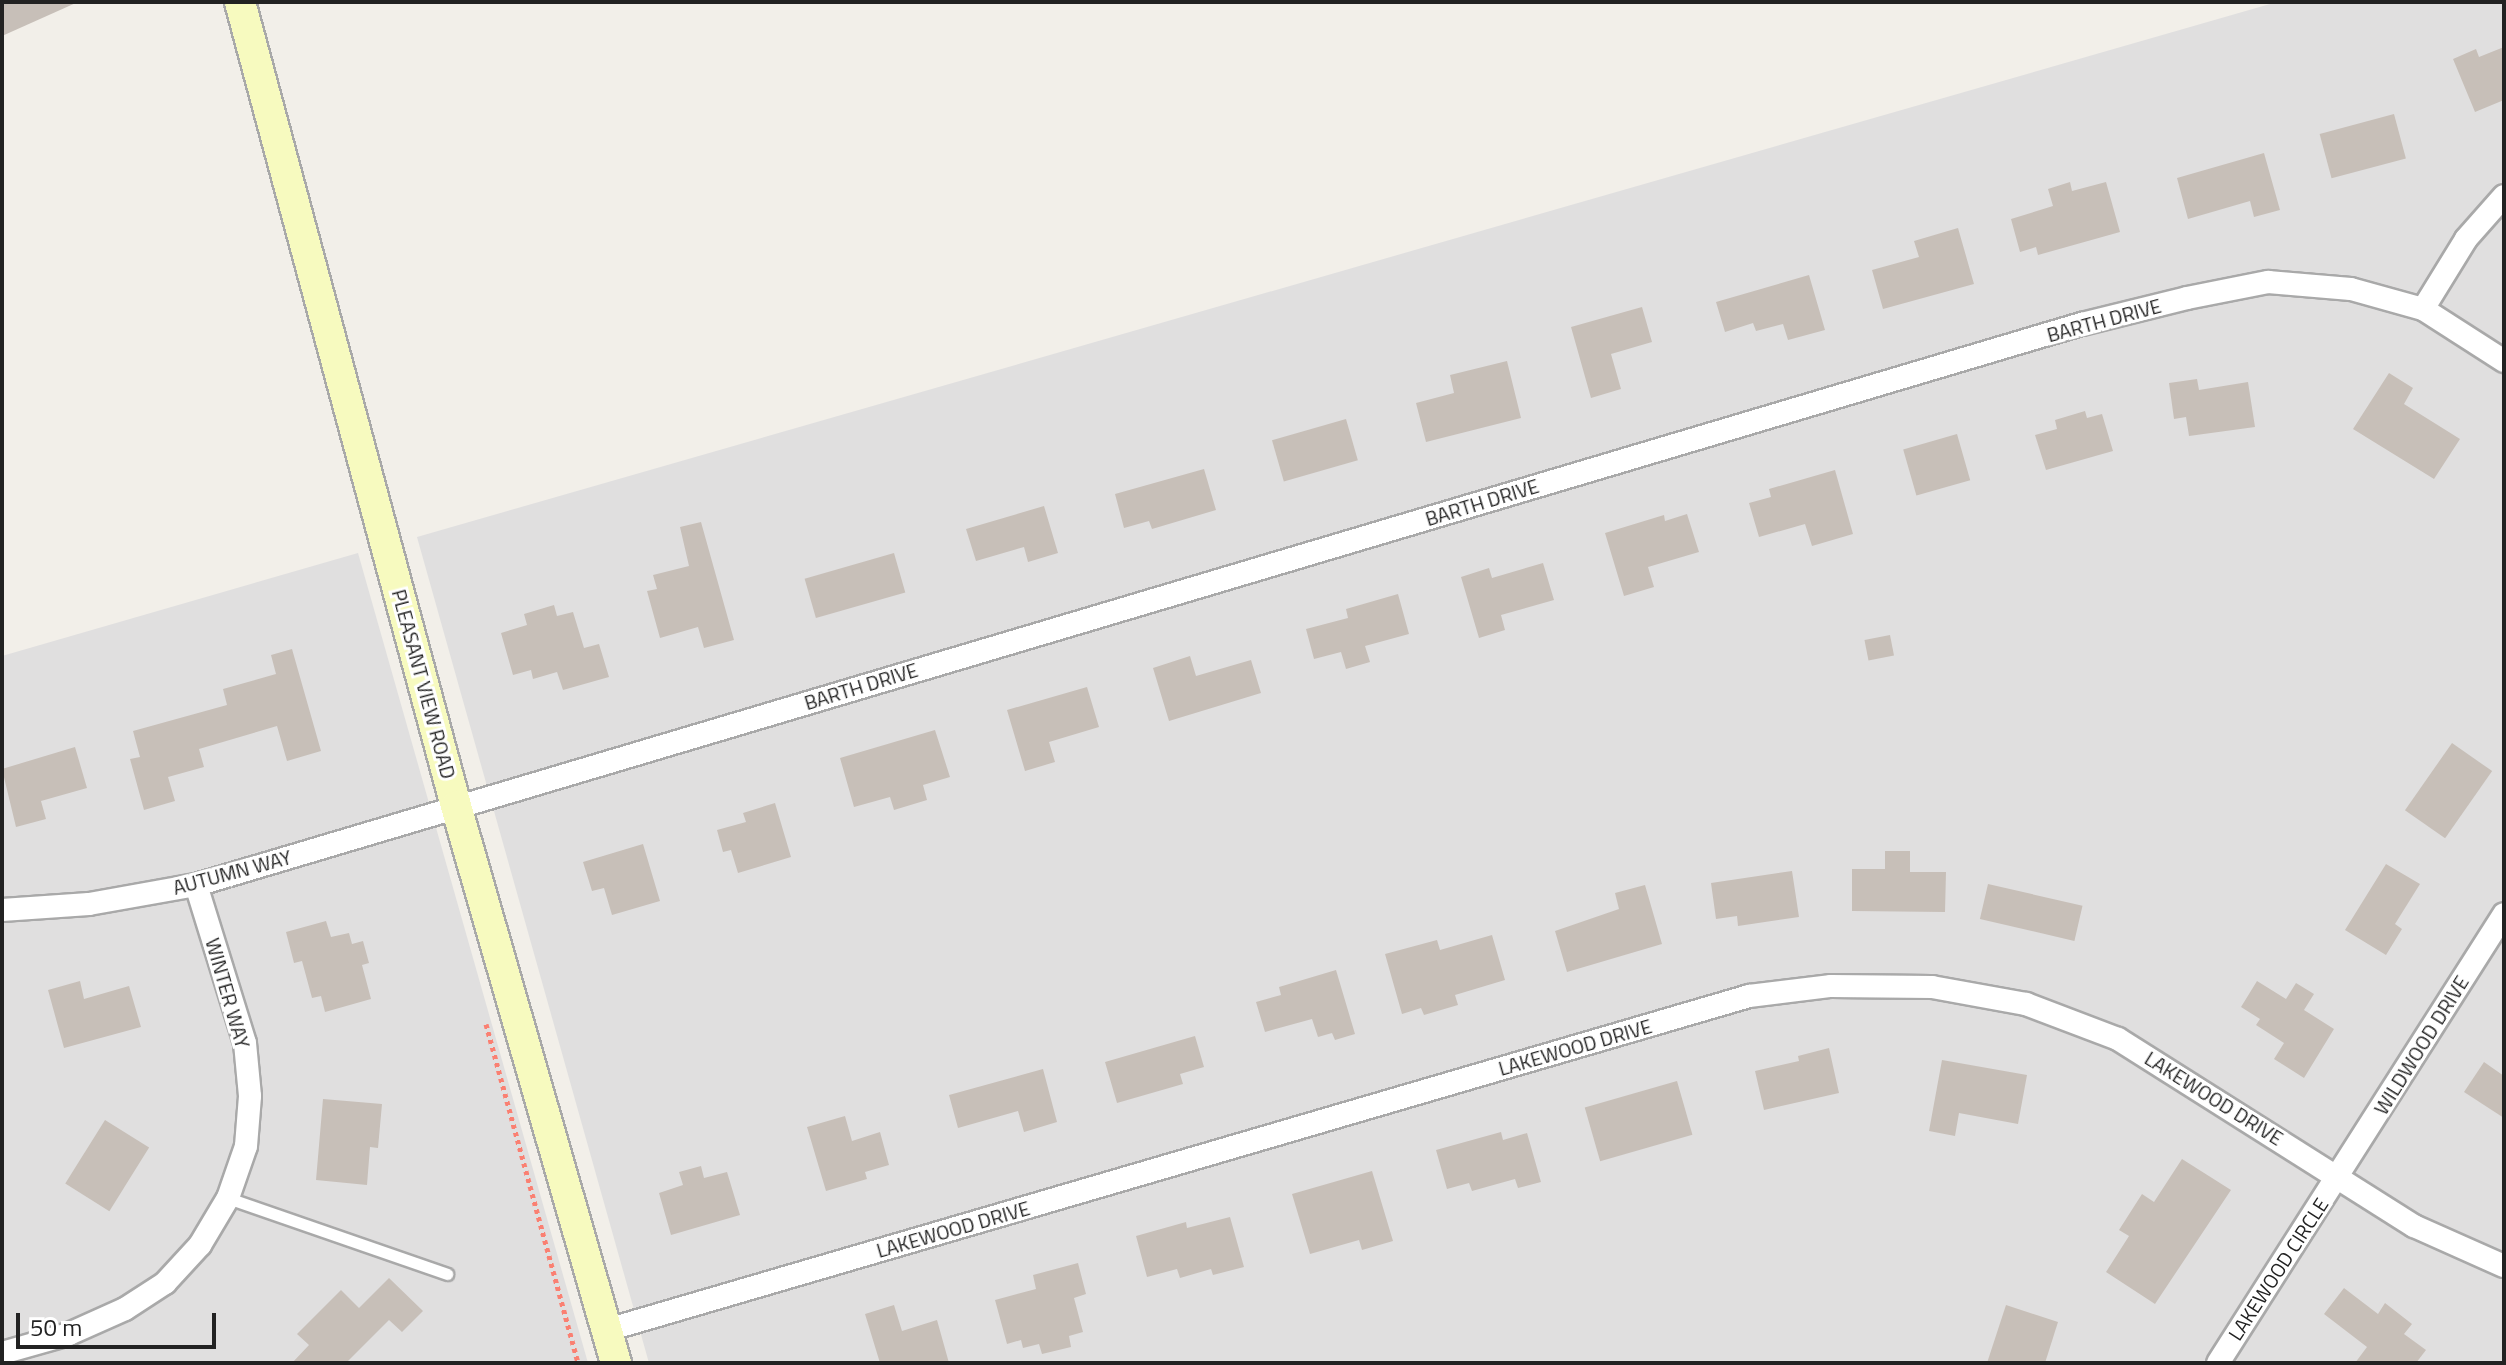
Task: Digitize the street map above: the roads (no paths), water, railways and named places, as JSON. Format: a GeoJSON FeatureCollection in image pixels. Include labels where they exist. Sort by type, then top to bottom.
{"type":"FeatureCollection","features":[{"type":"Feature","properties":{"kind":"main road","name":"PLEASANT VIEW ROAD"},"geometry":{"type":"LineString","coordinates":[[240,2],[456,806],[616,1363]]}},
{"type":"Feature","properties":{"kind":"street"},"geometry":{"type":"LineString","coordinates":[[2423,309],[2466,239],[2504,196]]}},
{"type":"Feature","properties":{"kind":"street","name":"BARTH DRIVE"},"geometry":{"type":"LineString","coordinates":[[456,806],[2097,320],[2268,282],[2351,289],[2423,309],[2504,361]]}},
{"type":"Feature","properties":{"kind":"street","name":"AUTUMN WAY"},"geometry":{"type":"LineString","coordinates":[[2,910],[89,904],[196,885],[456,806]]}},
{"type":"Feature","properties":{"kind":"street","name":"WINTER WAY"},"geometry":{"type":"LineString","coordinates":[[11,1355],[125,1309],[165,1283],[200,1245],[228,1198],[246,1146],[250,1096],[245,1043],[196,885]]}},
{"type":"Feature","properties":{"kind":"street","name":"WILDWOOD DRIVE"},"geometry":{"type":"LineString","coordinates":[[2338,1176],[2504,914]]}},
{"type":"Feature","properties":{"kind":"street","name":"LAKEWOOD DRIVE"},"geometry":{"type":"LineString","coordinates":[[607,1330],[1749,996],[1831,986],[1932,987],[2026,1004],[2118,1039],[2414,1226],[2504,1266]]}},
{"type":"Feature","properties":{"kind":"street","name":"LAKEWOOD CIRCLE"},"geometry":{"type":"LineString","coordinates":[[2218,1363],[2338,1176]]}},
{"type":"Feature","properties":{"kind":"lane"},"geometry":{"type":"LineString","coordinates":[[228,1198],[447,1274]]}}]}
